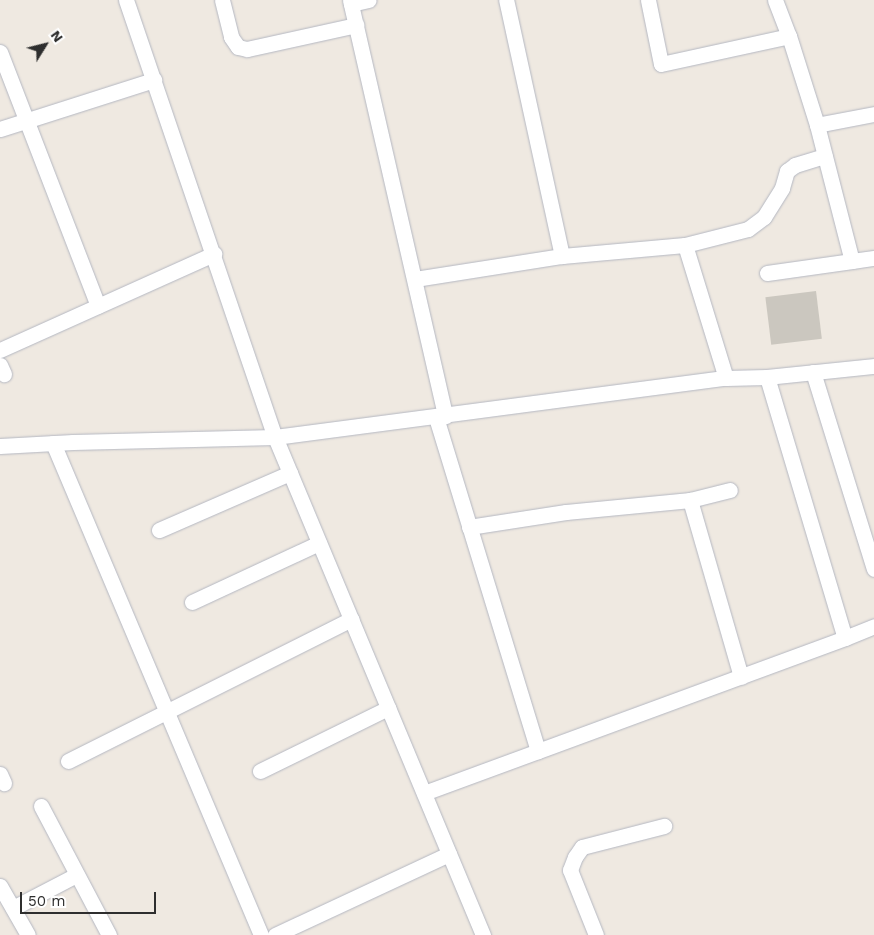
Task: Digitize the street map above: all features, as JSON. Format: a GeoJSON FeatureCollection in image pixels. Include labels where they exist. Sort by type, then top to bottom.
{"type":"FeatureCollection","features":[{"type":"Feature","properties":{"kind":"street"},"geometry":{"type":"LineString","coordinates":[[126,0],[275,437],[483,935]]}},
{"type":"Feature","properties":{"kind":"street"},"geometry":{"type":"LineString","coordinates":[[222,0],[231,37],[238,47],[247,49],[356,25]]}},
{"type":"Feature","properties":{"kind":"street"},"geometry":{"type":"LineString","coordinates":[[369,0],[351,2],[415,279],[441,416],[469,527],[538,750]]}},
{"type":"Feature","properties":{"kind":"street"},"geometry":{"type":"LineString","coordinates":[[506,0],[562,256]]}},
{"type":"Feature","properties":{"kind":"street"},"geometry":{"type":"LineString","coordinates":[[648,0],[661,64],[789,36]]}},
{"type":"Feature","properties":{"kind":"street"},"geometry":{"type":"LineString","coordinates":[[775,0],[789,36],[817,125],[852,261]]}},
{"type":"Feature","properties":{"kind":"street"},"geometry":{"type":"LineString","coordinates":[[0,52],[98,306]]}},
{"type":"Feature","properties":{"kind":"street"},"geometry":{"type":"LineString","coordinates":[[0,129],[26,119],[154,80]]}},
{"type":"Feature","properties":{"kind":"street"},"geometry":{"type":"LineString","coordinates":[[817,125],[874,114]]}},
{"type":"Feature","properties":{"kind":"street"},"geometry":{"type":"LineString","coordinates":[[415,279],[562,256],[689,244],[748,229],[764,217],[782,188],[787,171],[795,165],[825,156]]}},
{"type":"Feature","properties":{"kind":"street"},"geometry":{"type":"LineString","coordinates":[[689,244],[726,378]]}},
{"type":"Feature","properties":{"kind":"street"},"geometry":{"type":"LineString","coordinates":[[0,350],[214,254]]}},
{"type":"Feature","properties":{"kind":"street"},"geometry":{"type":"LineString","coordinates":[[767,273],[874,258]]}},
{"type":"Feature","properties":{"kind":"street"},"geometry":{"type":"LineString","coordinates":[[0,446],[275,437],[726,378],[767,377],[874,366]]}},
{"type":"Feature","properties":{"kind":"street"},"geometry":{"type":"LineString","coordinates":[[813,372],[874,569]]}},
{"type":"Feature","properties":{"kind":"street"},"geometry":{"type":"LineString","coordinates":[[767,377],[844,638]]}},
{"type":"Feature","properties":{"kind":"street"},"geometry":{"type":"LineString","coordinates":[[53,443],[260,935]]}},
{"type":"Feature","properties":{"kind":"street"},"geometry":{"type":"LineString","coordinates":[[159,530],[290,473]]}},
{"type":"Feature","properties":{"kind":"street"},"geometry":{"type":"LineString","coordinates":[[469,527],[566,512],[690,500],[730,490]]}},
{"type":"Feature","properties":{"kind":"street"},"geometry":{"type":"LineString","coordinates":[[690,500],[741,677]]}},
{"type":"Feature","properties":{"kind":"street"},"geometry":{"type":"LineString","coordinates":[[192,602],[319,544]]}},
{"type":"Feature","properties":{"kind":"street"},"geometry":{"type":"LineString","coordinates":[[68,761],[351,619]]}},
{"type":"Feature","properties":{"kind":"street"},"geometry":{"type":"LineString","coordinates":[[424,792],[741,677],[874,626]]}},
{"type":"Feature","properties":{"kind":"street"},"geometry":{"type":"LineString","coordinates":[[260,771],[388,708]]}},
{"type":"Feature","properties":{"kind":"street"},"geometry":{"type":"LineString","coordinates":[[41,806],[76,876],[109,935]]}},
{"type":"Feature","properties":{"kind":"street"},"geometry":{"type":"LineString","coordinates":[[596,935],[570,870],[575,857],[582,847],[664,826]]}},
{"type":"Feature","properties":{"kind":"street"},"geometry":{"type":"LineString","coordinates":[[275,935],[449,854]]}},
{"type":"Feature","properties":{"kind":"street"},"geometry":{"type":"LineString","coordinates":[[13,908],[76,876]]}},
{"type":"Feature","properties":{"kind":"street"},"geometry":{"type":"LineString","coordinates":[[0,886],[28,935]]}},
{"type":"Feature","properties":{"kind":"building"},"geometry":{"type":"Polygon","coordinates":[[[816,291],[822,339],[771,345],[765,297],[816,291]]]}}]}
